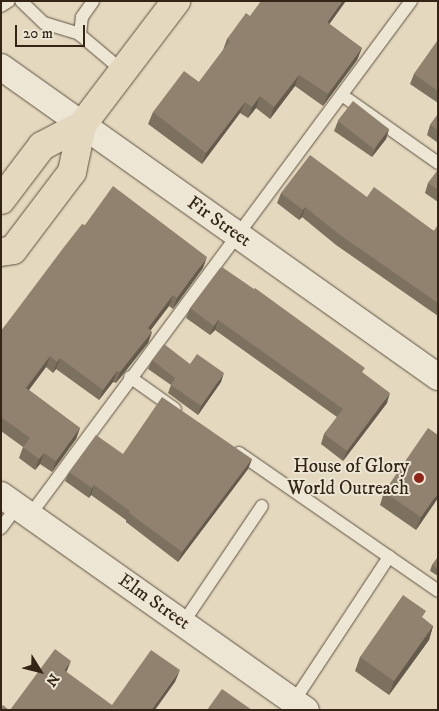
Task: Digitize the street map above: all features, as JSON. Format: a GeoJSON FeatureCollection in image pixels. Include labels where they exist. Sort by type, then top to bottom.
{"type":"FeatureCollection","features":[{"type":"Feature","properties":{"kind":"main road"},"geometry":{"type":"LineString","coordinates":[[1,200],[42,146],[82,125],[176,1]]}},
{"type":"Feature","properties":{"kind":"main road"},"geometry":{"type":"LineString","coordinates":[[1,252],[13,250],[72,172],[82,125]]}},
{"type":"Feature","properties":{"kind":"street","name":"Fir Street"},"geometry":{"type":"LineString","coordinates":[[1,67],[438,376]]}},
{"type":"Feature","properties":{"kind":"street","name":"Elm Street"},"geometry":{"type":"LineString","coordinates":[[16,506],[300,705]]}},
{"type":"Feature","properties":{"kind":"lane"},"geometry":{"type":"LineString","coordinates":[[1,6],[10,1]]}},
{"type":"Feature","properties":{"kind":"lane"},"geometry":{"type":"LineString","coordinates":[[21,1],[44,22],[80,35],[123,71]]}},
{"type":"Feature","properties":{"kind":"lane"},"geometry":{"type":"LineString","coordinates":[[80,35],[82,17],[93,1]]}},
{"type":"Feature","properties":{"kind":"lane"},"geometry":{"type":"LineString","coordinates":[[1,528],[16,506],[130,377],[238,235],[411,1]]}},
{"type":"Feature","properties":{"kind":"lane"},"geometry":{"type":"LineString","coordinates":[[342,95],[438,163]]}},
{"type":"Feature","properties":{"kind":"lane"},"geometry":{"type":"LineString","coordinates":[[130,377],[187,417]]}},
{"type":"Feature","properties":{"kind":"lane"},"geometry":{"type":"LineString","coordinates":[[227,445],[438,591]]}},
{"type":"Feature","properties":{"kind":"lane"},"geometry":{"type":"LineString","coordinates":[[182,623],[262,506]]}},
{"type":"Feature","properties":{"kind":"lane"},"geometry":{"type":"LineString","coordinates":[[300,705],[389,557]]}},
{"type":"Feature","properties":{"kind":"building"},"geometry":{"type":"Polygon","coordinates":[[[261,1],[342,1],[327,22],[362,48],[328,94],[299,75],[274,107],[260,96],[252,107],[245,102],[206,153],[153,112],[184,71],[199,82],[230,41],[227,39],[246,13],[250,16],[261,1]]]}},
{"type":"Feature","properties":{"kind":"building"},"geometry":{"type":"Polygon","coordinates":[[[438,40],[438,91],[414,74],[438,40]]]}},
{"type":"Feature","properties":{"kind":"building"},"geometry":{"type":"Polygon","coordinates":[[[353,101],[389,129],[374,149],[338,121],[353,101]]]}},
{"type":"Feature","properties":{"kind":"building"},"geometry":{"type":"Polygon","coordinates":[[[438,114],[438,130],[430,125],[438,114]]]}},
{"type":"Feature","properties":{"kind":"building"},"geometry":{"type":"Polygon","coordinates":[[[310,155],[367,197],[374,187],[434,231],[438,225],[438,303],[340,235],[305,207],[303,210],[281,193],[310,155]]]}},
{"type":"Feature","properties":{"kind":"building"},"geometry":{"type":"Polygon","coordinates":[[[438,170],[438,190],[428,183],[438,170]]]}},
{"type":"Feature","properties":{"kind":"building"},"geometry":{"type":"Polygon","coordinates":[[[113,186],[207,257],[177,298],[173,295],[148,328],[152,332],[120,372],[117,371],[103,390],[60,358],[57,362],[50,356],[26,388],[80,428],[56,461],[44,453],[39,459],[23,447],[30,438],[1,417],[1,331],[82,224],[85,225],[113,186]]]}},
{"type":"Feature","properties":{"kind":"building"},"geometry":{"type":"Polygon","coordinates":[[[222,267],[255,288],[365,368],[362,372],[390,393],[347,451],[324,434],[343,409],[218,320],[214,326],[190,308],[222,267]]]}},
{"type":"Feature","properties":{"kind":"building"},"geometry":{"type":"Polygon","coordinates":[[[164,344],[190,364],[197,354],[224,373],[201,406],[171,385],[175,378],[152,360],[164,344]]]}},
{"type":"Feature","properties":{"kind":"building"},"geometry":{"type":"Polygon","coordinates":[[[162,397],[252,459],[182,552],[94,485],[92,488],[69,472],[96,435],[123,454],[162,397]]]}},
{"type":"Feature","properties":{"kind":"building"},"geometry":{"type":"Polygon","coordinates":[[[428,428],[438,435],[438,493],[421,517],[384,492],[428,428]]]}},
{"type":"Feature","properties":{"kind":"building"},"geometry":{"type":"Polygon","coordinates":[[[438,557],[438,569],[432,565],[438,557]]]}},
{"type":"Feature","properties":{"kind":"building"},"geometry":{"type":"Polygon","coordinates":[[[403,595],[426,611],[422,617],[433,626],[394,681],[360,657],[403,595]]]}},
{"type":"Feature","properties":{"kind":"building"},"geometry":{"type":"Polygon","coordinates":[[[55,649],[71,661],[64,670],[112,705],[151,650],[180,670],[151,710],[10,710],[55,649]]]}},
{"type":"Feature","properties":{"kind":"building"},"geometry":{"type":"Polygon","coordinates":[[[222,689],[252,710],[207,710],[222,689]]]}},
{"type":"Feature","properties":{"kind":"building"},"geometry":{"type":"Polygon","coordinates":[[[3,705],[9,710],[1,710],[3,705]]]}},
{"type":"Feature","properties":{"kind":"place","name":"House of Glory World Outreach"},"geometry":{"type":"Point","coordinates":[419,478]}}]}
